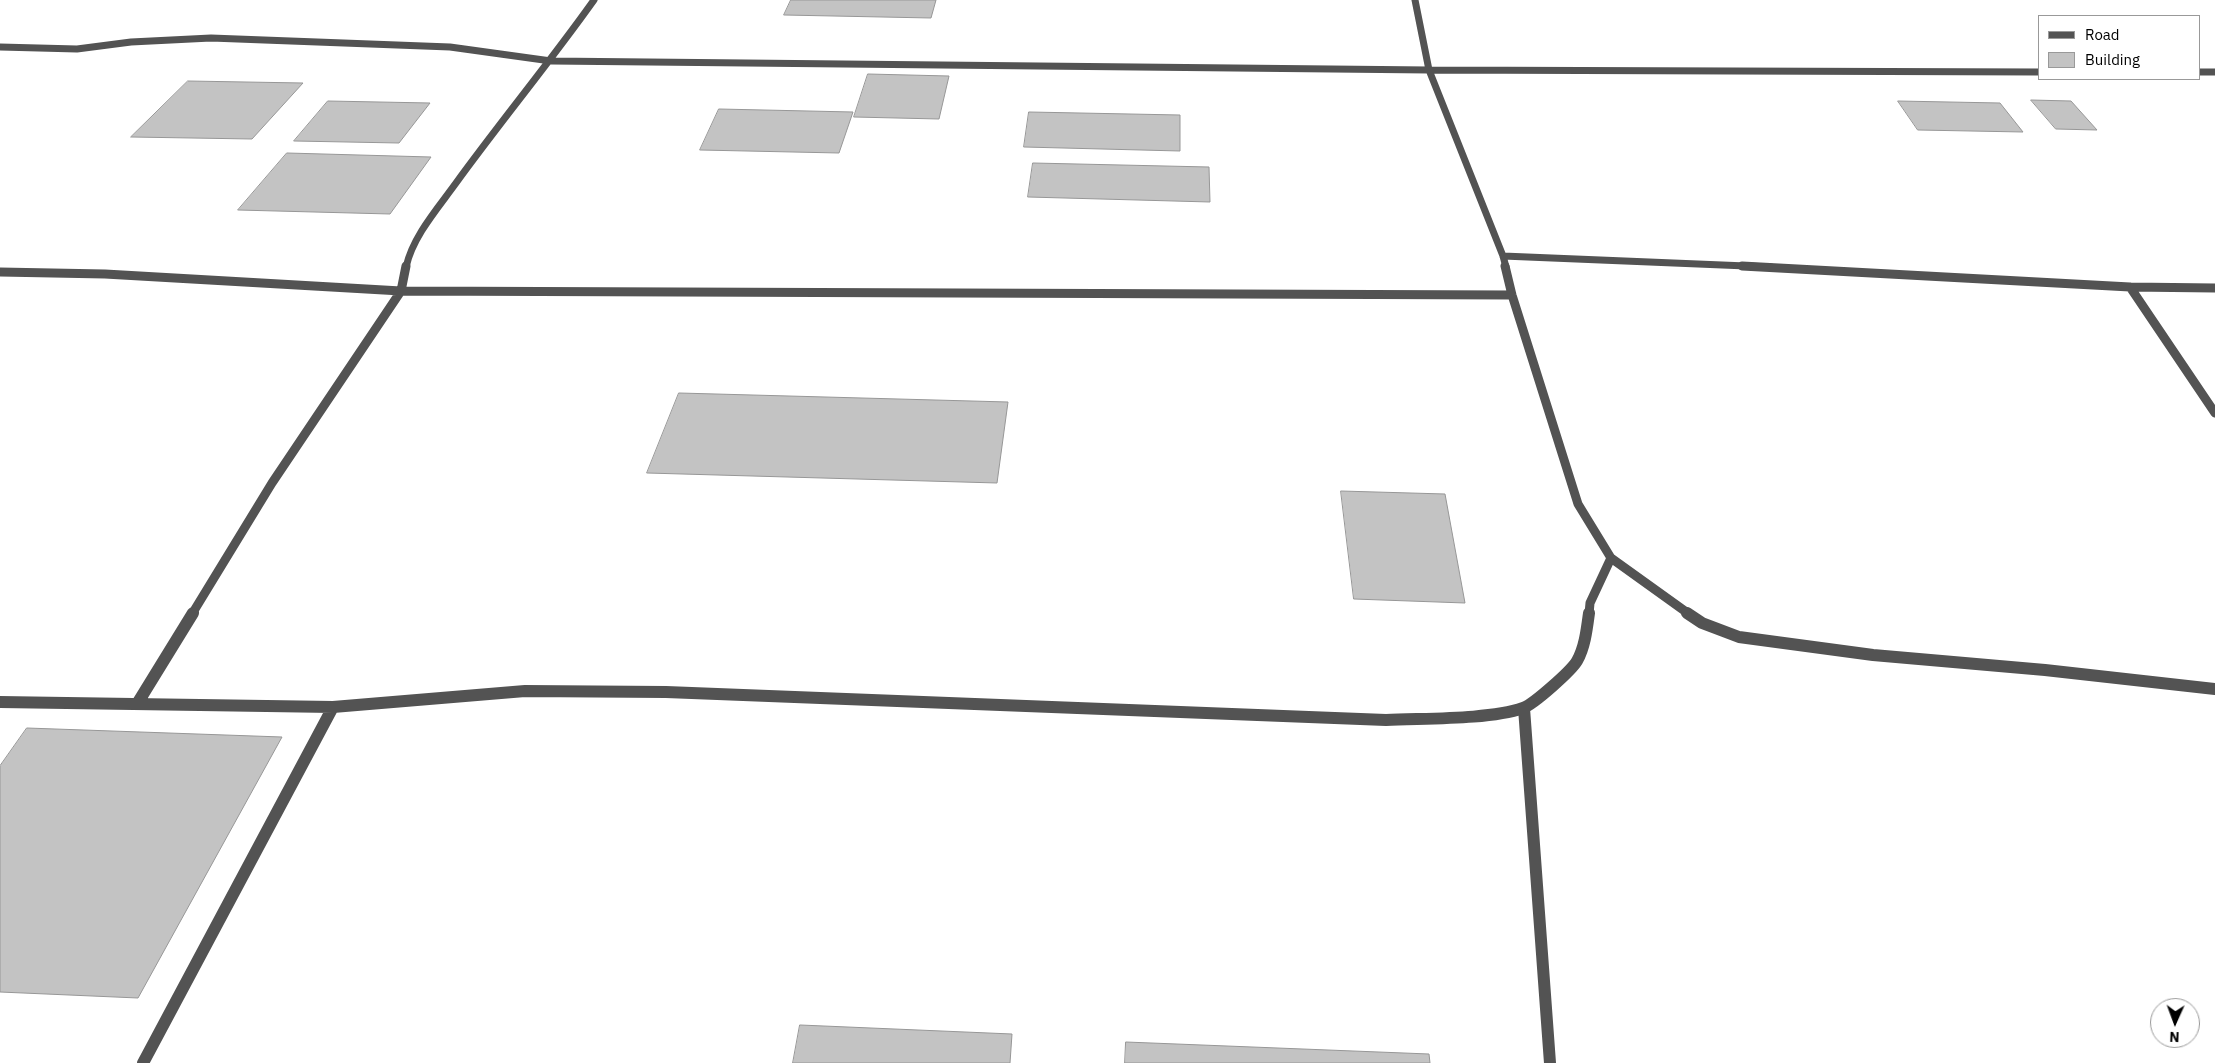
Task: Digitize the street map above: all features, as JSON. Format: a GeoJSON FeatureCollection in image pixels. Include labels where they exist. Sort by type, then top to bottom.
{"type":"FeatureCollection","features":[{"type":"Feature","properties":{"kind":"street"},"geometry":{"type":"LineString","coordinates":[[137,704],[272,483],[402,291],[407,263],[422,230],[476,156],[551,61],[594,0]]}},
{"type":"Feature","properties":{"kind":"street"},"geometry":{"type":"LineString","coordinates":[[1415,0],[1429,70],[1503,256],[1512,295],[1560,442],[1578,504],[1611,558],[1702,624],[1740,636],[1873,656],[2045,670],[2215,689]]}},
{"type":"Feature","properties":{"kind":"street"},"geometry":{"type":"LineString","coordinates":[[0,47],[77,49],[131,42],[212,38],[450,47],[551,61],[1429,70],[2038,72]]}},
{"type":"Feature","properties":{"kind":"street"},"geometry":{"type":"LineString","coordinates":[[2200,72],[2215,72]]}},
{"type":"Feature","properties":{"kind":"street"},"geometry":{"type":"LineString","coordinates":[[1503,256],[1822,269],[2130,287],[2215,288]]}},
{"type":"Feature","properties":{"kind":"street"},"geometry":{"type":"LineString","coordinates":[[0,272],[105,274],[402,291],[1512,295]]}},
{"type":"Feature","properties":{"kind":"street"},"geometry":{"type":"LineString","coordinates":[[2130,287],[2215,413]]}},
{"type":"Feature","properties":{"kind":"street"},"geometry":{"type":"LineString","coordinates":[[0,702],[333,707],[534,691],[666,692],[1386,720],[1486,715],[1524,708],[1545,693],[1577,661],[1587,632],[1590,603],[1611,558]]}},
{"type":"Feature","properties":{"kind":"street"},"geometry":{"type":"LineString","coordinates":[[143,1063],[333,707]]}},
{"type":"Feature","properties":{"kind":"street"},"geometry":{"type":"LineString","coordinates":[[1524,708],[1550,1063]]}},
{"type":"Feature","properties":{"kind":"building"},"geometry":{"type":"Polygon","coordinates":[[[791,0],[936,0],[931,18],[784,15],[791,0]]]}},
{"type":"Feature","properties":{"kind":"building"},"geometry":{"type":"Polygon","coordinates":[[[868,74],[949,76],[939,119],[854,117],[868,74]]]}},
{"type":"Feature","properties":{"kind":"building"},"geometry":{"type":"Polygon","coordinates":[[[188,81],[303,83],[252,139],[131,137],[188,81]]]}},
{"type":"Feature","properties":{"kind":"building"},"geometry":{"type":"Polygon","coordinates":[[[2031,100],[2071,101],[2097,130],[2056,129],[2031,100]]]}},
{"type":"Feature","properties":{"kind":"building"},"geometry":{"type":"Polygon","coordinates":[[[328,101],[430,103],[399,143],[294,141],[328,101]]]}},
{"type":"Feature","properties":{"kind":"building"},"geometry":{"type":"Polygon","coordinates":[[[1898,101],[2000,103],[2023,132],[1918,130],[1898,101]]]}},
{"type":"Feature","properties":{"kind":"building"},"geometry":{"type":"Polygon","coordinates":[[[719,109],[853,112],[839,153],[700,150],[719,109]]]}},
{"type":"Feature","properties":{"kind":"building"},"geometry":{"type":"Polygon","coordinates":[[[1029,112],[1180,115],[1180,151],[1024,147],[1029,112]]]}},
{"type":"Feature","properties":{"kind":"building"},"geometry":{"type":"Polygon","coordinates":[[[287,153],[431,157],[390,214],[238,210],[287,153]]]}},
{"type":"Feature","properties":{"kind":"building"},"geometry":{"type":"Polygon","coordinates":[[[1033,163],[1209,167],[1210,202],[1028,197],[1033,163]]]}},
{"type":"Feature","properties":{"kind":"building"},"geometry":{"type":"Polygon","coordinates":[[[679,393],[1008,402],[997,483],[647,473],[679,393]]]}},
{"type":"Feature","properties":{"kind":"building"},"geometry":{"type":"Polygon","coordinates":[[[1341,491],[1445,494],[1465,603],[1354,599],[1341,491]]]}},
{"type":"Feature","properties":{"kind":"building"},"geometry":{"type":"Polygon","coordinates":[[[27,728],[282,737],[138,998],[0,992],[0,766],[27,728]]]}},
{"type":"Feature","properties":{"kind":"building"},"geometry":{"type":"Polygon","coordinates":[[[800,1025],[1012,1034],[1010,1063],[793,1063],[800,1025]]]}},
{"type":"Feature","properties":{"kind":"building"},"geometry":{"type":"Polygon","coordinates":[[[1126,1042],[1429,1054],[1430,1063],[1125,1063],[1126,1042]]]}}]}
